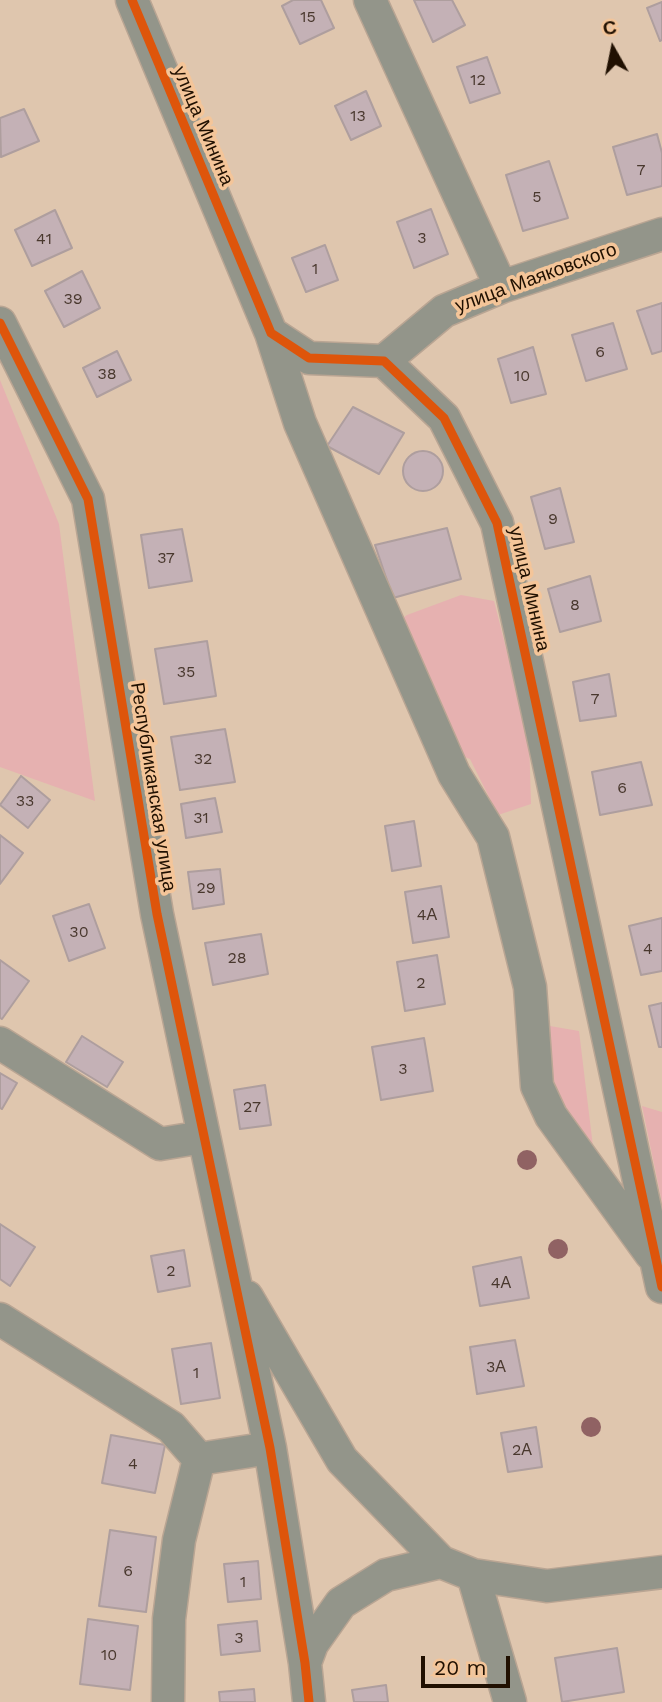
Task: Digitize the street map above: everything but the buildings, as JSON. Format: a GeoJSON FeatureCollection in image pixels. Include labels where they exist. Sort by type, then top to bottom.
{"type":"FeatureCollection","features":[{"type":"Feature","properties":{"kind":"street","name":"улица Минина"},"geometry":{"type":"LineString","coordinates":[[132,0],[271,333],[300,423],[449,761],[493,837],[530,987],[537,1086],[551,1116],[661,1271]]}},
{"type":"Feature","properties":{"kind":"street"},"geometry":{"type":"LineString","coordinates":[[370,0],[501,287]]}},
{"type":"Feature","properties":{"kind":"street","name":"улица Маяковского"},"geometry":{"type":"LineString","coordinates":[[384,361],[444,311],[501,287],[662,234]]}},
{"type":"Feature","properties":{"kind":"street","name":"Республиканская улица"},"geometry":{"type":"LineString","coordinates":[[0,323],[88,499],[157,914],[270,1448],[305,1663]]}},
{"type":"Feature","properties":{"kind":"street"},"geometry":{"type":"LineString","coordinates":[[271,333],[309,358],[384,361]]}},
{"type":"Feature","properties":{"kind":"street","name":"улица Минина"},"geometry":{"type":"LineString","coordinates":[[384,361],[444,418],[497,523],[661,1271]]}},
{"type":"Feature","properties":{"kind":"street"},"geometry":{"type":"LineString","coordinates":[[0,1043],[160,1144],[203,1138]]}},
{"type":"Feature","properties":{"kind":"street"},"geometry":{"type":"LineString","coordinates":[[233,1272],[342,1460],[441,1562],[474,1575],[547,1586],[662,1572]]}},
{"type":"Feature","properties":{"kind":"street"},"geometry":{"type":"LineString","coordinates":[[0,1320],[171,1427],[200,1459]]}},
{"type":"Feature","properties":{"kind":"street"},"geometry":{"type":"LineString","coordinates":[[200,1459],[270,1448]]}},
{"type":"Feature","properties":{"kind":"street"},"geometry":{"type":"LineString","coordinates":[[168,1702],[169,1619],[179,1539],[200,1459]]}},
{"type":"Feature","properties":{"kind":"street"},"geometry":{"type":"LineString","coordinates":[[309,1702],[305,1663],[312,1644],[341,1603],[386,1575],[441,1562]]}},
{"type":"Feature","properties":{"kind":"street"},"geometry":{"type":"LineString","coordinates":[[474,1575],[510,1702]]}},
{"type":"Feature","properties":{"kind":"shaded area"},"geometry":{"type":"Polygon","coordinates":[[[0,380],[59,524],[95,801],[0,767],[0,380]]]}},
{"type":"Feature","properties":{"kind":"shaded area"},"geometry":{"type":"Polygon","coordinates":[[[461,595],[494,601],[529,738],[531,804],[498,815],[470,759],[430,744],[384,631],[407,615],[461,595]]]}},
{"type":"Feature","properties":{"kind":"shaded area"},"geometry":{"type":"Polygon","coordinates":[[[544,1025],[579,1031],[594,1155],[549,1088],[544,1025]]]}},
{"type":"Feature","properties":{"kind":"shaded area"},"geometry":{"type":"Polygon","coordinates":[[[642,1106],[662,1112],[662,1203],[642,1106]]]}},
{"type":"Feature","properties":{"kind":"cycle path"},"geometry":{"type":"LineString","coordinates":[[132,0],[271,333],[309,358],[384,361],[444,418],[497,523],[662,1287]]}},
{"type":"Feature","properties":{"kind":"cycle path"},"geometry":{"type":"LineString","coordinates":[[0,323],[88,499],[157,914],[270,1448],[309,1702]]}}]}
